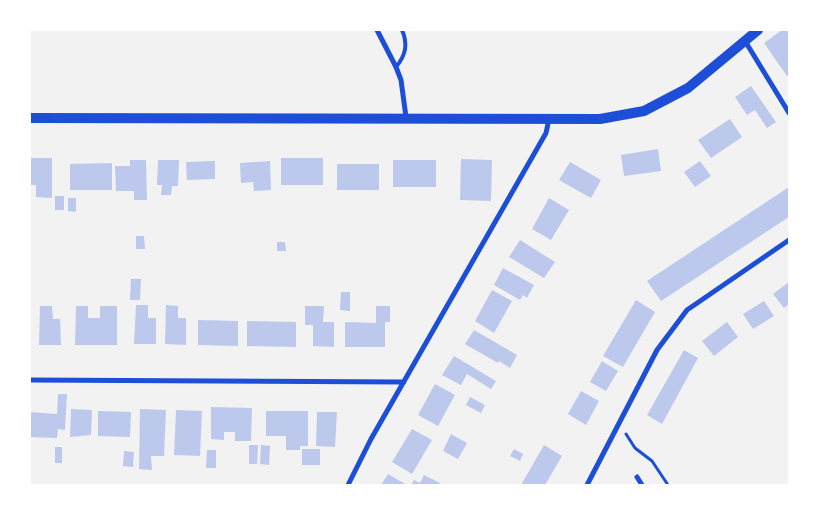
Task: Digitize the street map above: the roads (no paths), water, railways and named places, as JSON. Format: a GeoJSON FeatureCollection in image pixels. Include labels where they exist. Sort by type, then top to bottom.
{"type":"FeatureCollection","features":[{"type":"Feature","properties":{"kind":"main road"},"geometry":{"type":"LineString","coordinates":[[30,118],[406,117],[600,119],[644,111],[688,88],[758,30]]}},
{"type":"Feature","properties":{"kind":"street"},"geometry":{"type":"LineString","coordinates":[[377,30],[401,80],[406,117]]}},
{"type":"Feature","properties":{"kind":"street"},"geometry":{"type":"LineString","coordinates":[[745,41],[789,113]]}},
{"type":"Feature","properties":{"kind":"street"},"geometry":{"type":"LineString","coordinates":[[348,485],[371,439],[546,132],[549,119]]}},
{"type":"Feature","properties":{"kind":"street"},"geometry":{"type":"LineString","coordinates":[[586,485],[657,350],[687,310],[789,240]]}},
{"type":"Feature","properties":{"kind":"street"},"geometry":{"type":"LineString","coordinates":[[30,380],[404,382]]}},
{"type":"Feature","properties":{"kind":"street"},"geometry":{"type":"LineString","coordinates":[[637,477],[642,485]]}},
{"type":"Feature","properties":{"kind":"lane"},"geometry":{"type":"LineString","coordinates":[[396,67],[402,60],[407,45],[402,30]]}}]}
